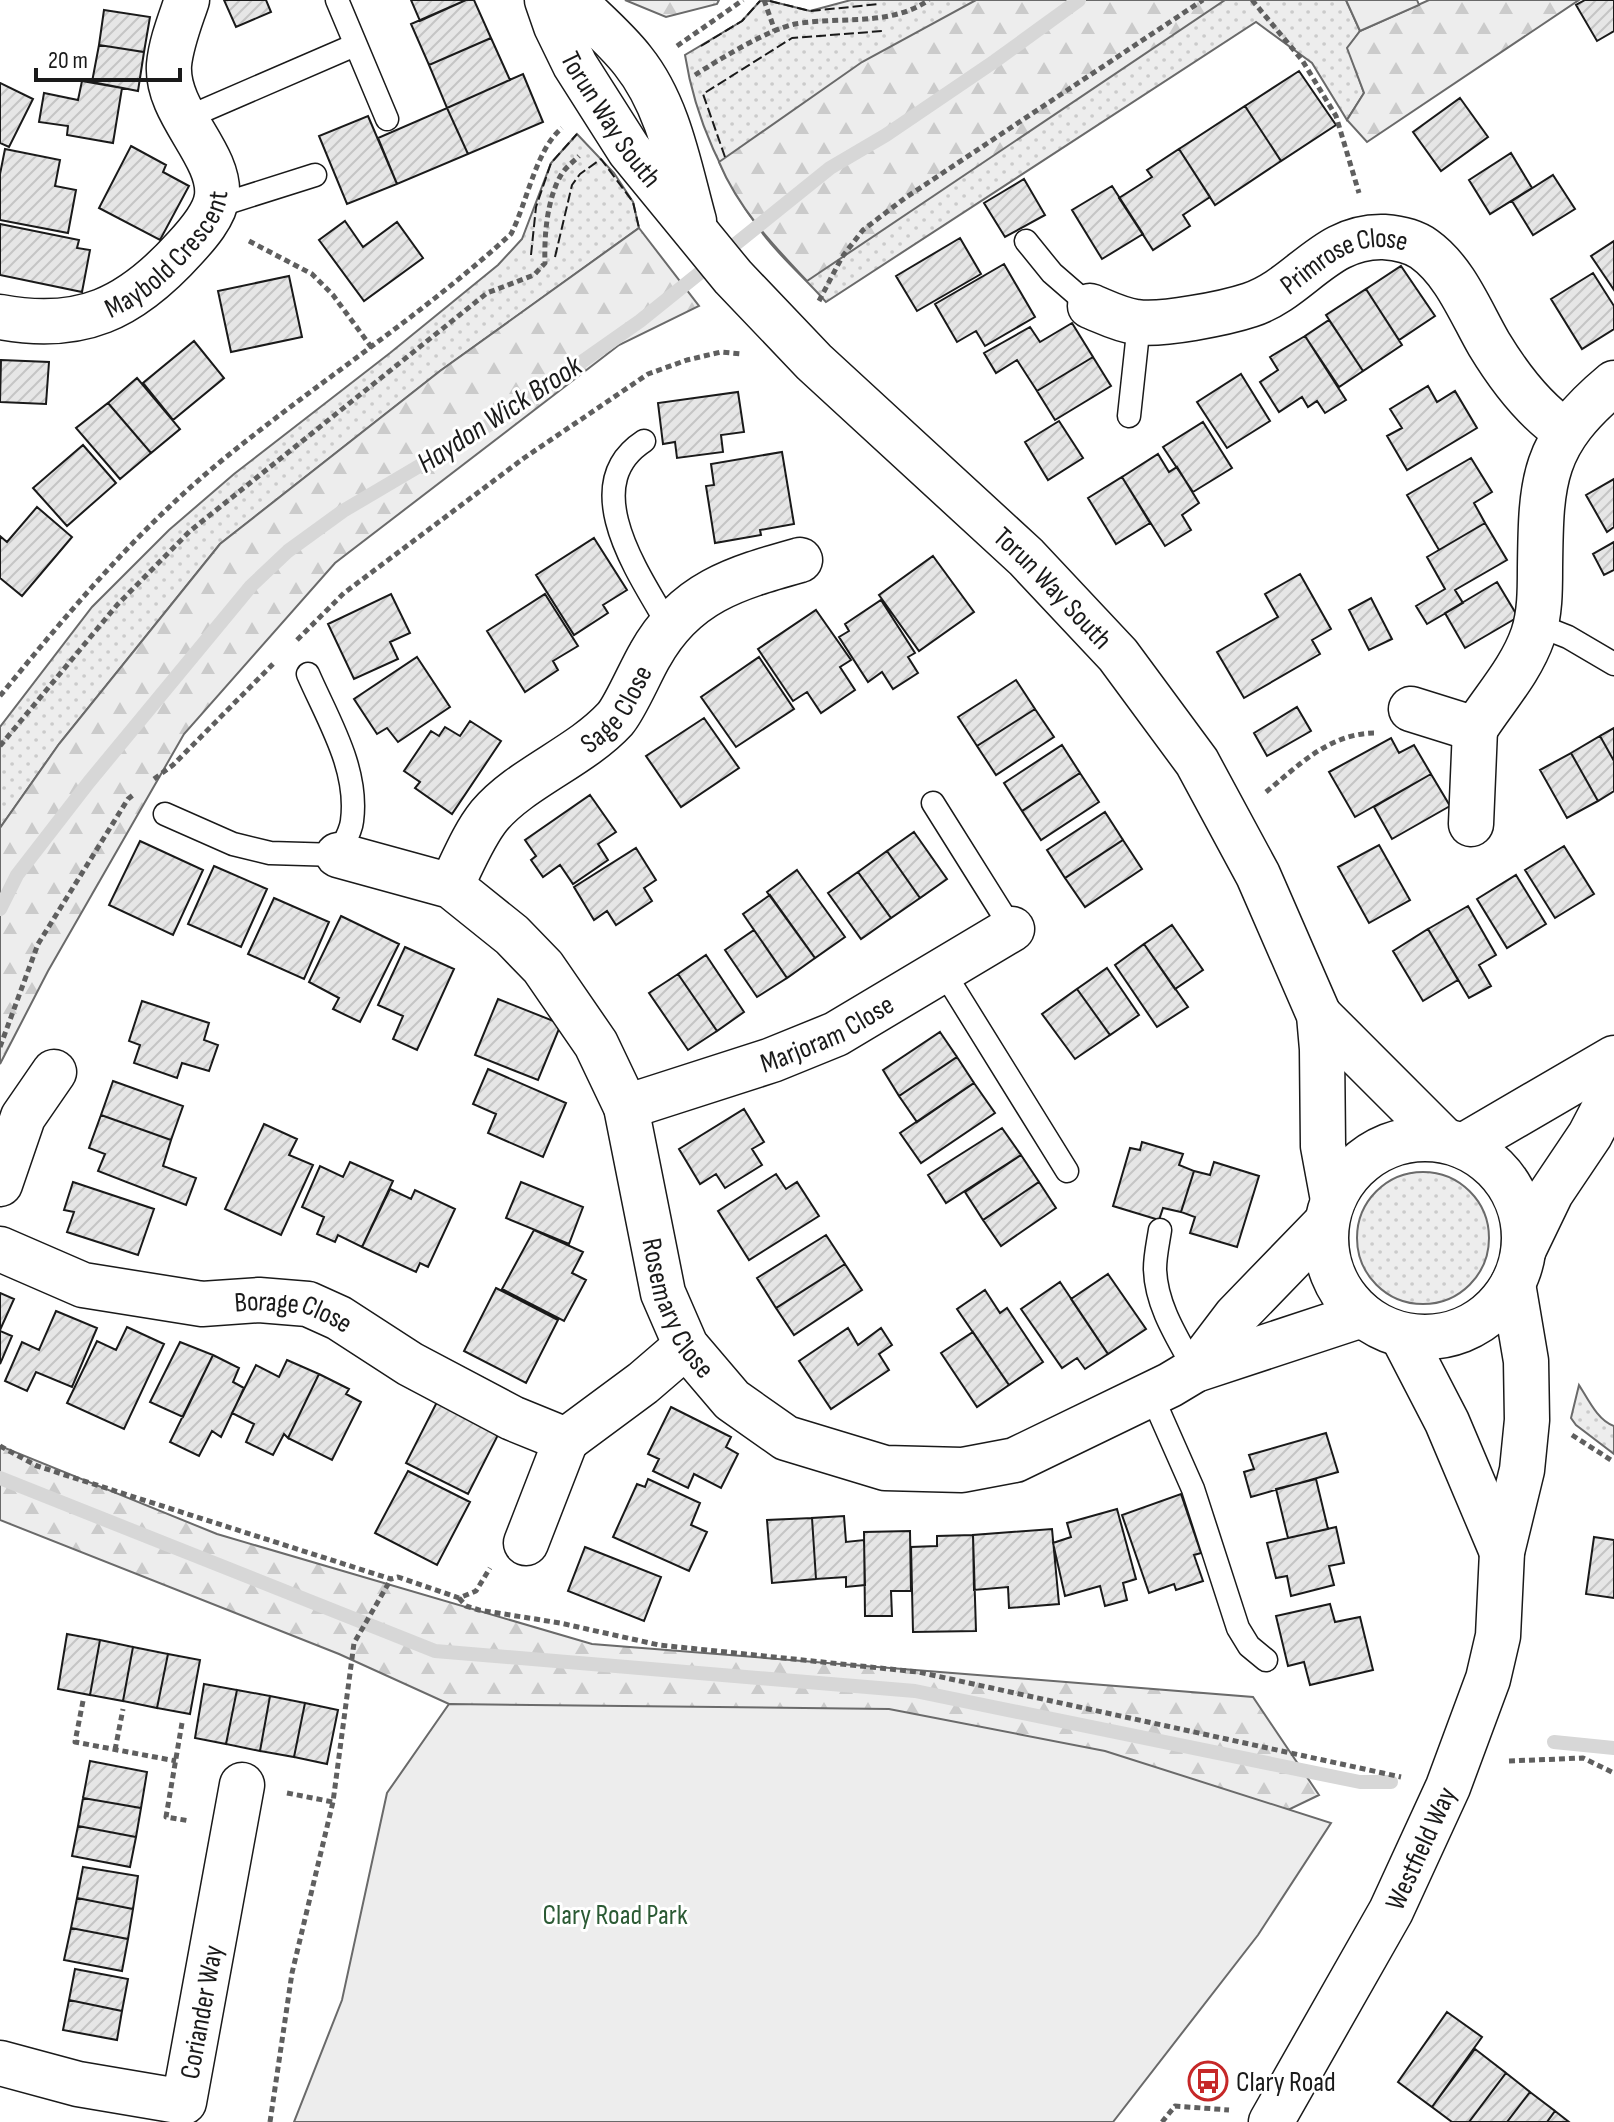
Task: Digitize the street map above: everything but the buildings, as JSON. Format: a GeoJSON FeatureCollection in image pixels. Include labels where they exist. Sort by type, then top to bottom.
{"type":"FeatureCollection","features":[{"type":"Feature","properties":{"kind":"street","name":"Maybold Crescent"},"geometry":{"type":"LineString","coordinates":[[0,317],[25,321],[68,321],[94,315],[121,302],[172,263],[194,238],[211,211],[216,182],[175,99],[169,66],[187,0]]}},
{"type":"Feature","properties":{"kind":"street","name":"Torun Way South"},"geometry":{"type":"LineString","coordinates":[[547,0],[568,52],[606,115],[654,182],[733,277],[785,334],[1026,557],[1118,655],[1197,762],[1258,875],[1319,1015],[1323,1146],[1329,1212]]}},
{"type":"Feature","properties":{"kind":"street","name":"Torun Way South"},"geometry":{"type":"LineString","coordinates":[[573,0],[633,61],[657,101],[701,236]]}},
{"type":"Feature","properties":{"kind":"street","name":"Primrose Close"},"geometry":{"type":"LineString","coordinates":[[1090,306],[1119,319],[1139,323],[1183,319],[1252,304],[1282,288],[1335,248],[1350,241],[1371,237],[1398,238],[1424,248],[1446,272],[1523,392],[1546,418],[1565,431]]}},
{"type":"Feature","properties":{"kind":"street"},"geometry":{"type":"LineString","coordinates":[[1471,824],[1475,729],[1521,664],[1535,624],[1539,596],[1540,516],[1553,456],[1565,431],[1583,409],[1614,383]]}},
{"type":"Feature","properties":{"kind":"street","name":"Sage Close"},"geometry":{"type":"LineString","coordinates":[[451,886],[490,815],[508,798],[591,741],[617,717],[654,647],[683,612],[715,588],[748,574],[800,560]]}},
{"type":"Feature","properties":{"kind":"street"},"geometry":{"type":"LineString","coordinates":[[1411,709],[1475,729]]}},
{"type":"Feature","properties":{"kind":"street","name":"Rosemary Close"},"geometry":{"type":"LineString","coordinates":[[338,855],[451,886],[512,935],[543,967],[596,1044],[626,1107],[663,1293],[686,1346],[732,1400],[786,1438],[885,1468],[962,1470],[1015,1460],[1195,1370],[1362,1315]]}},
{"type":"Feature","properties":{"kind":"street","name":"Marjoram Close"},"geometry":{"type":"LineString","coordinates":[[626,1107],[772,1060],[836,1034],[1012,929]]}},
{"type":"Feature","properties":{"kind":"street","name":"Torun Way South"},"geometry":{"type":"LineString","coordinates":[[1319,1015],[1454,1143]]}},
{"type":"Feature","properties":{"kind":"street"},"geometry":{"type":"LineString","coordinates":[[1614,1058],[1454,1143],[1424,1138],[1400,1141],[1374,1152],[1352,1171],[1329,1212],[1326,1251],[1330,1271],[1347,1301],[1380,1327],[1422,1338],[1443,1336],[1467,1328],[1487,1316],[1518,1266],[1551,1193],[1590,1135],[1614,1089]]}},
{"type":"Feature","properties":{"kind":"street"},"geometry":{"type":"LineString","coordinates":[[0,1184],[23,1117],[54,1072]]}},
{"type":"Feature","properties":{"kind":"street","name":"Westfield Way"},"geometry":{"type":"LineString","coordinates":[[1274,2118],[1391,1911],[1448,1787],[1488,1679],[1498,1636],[1502,1552],[1522,1470],[1527,1420],[1526,1361],[1518,1266],[1521,1214],[1511,1188],[1495,1168],[1454,1143]]}},
{"type":"Feature","properties":{"kind":"street","name":"Rosemary Close"},"geometry":{"type":"LineString","coordinates":[[1195,1370],[1236,1316],[1329,1212]]}},
{"type":"Feature","properties":{"kind":"street","name":"Borage Close"},"geometry":{"type":"LineString","coordinates":[[0,1249],[83,1285],[202,1304],[259,1300],[308,1304],[339,1318],[410,1364],[499,1411],[566,1440]]}},
{"type":"Feature","properties":{"kind":"street","name":"Westfield Way"},"geometry":{"type":"LineString","coordinates":[[1402,1335],[1447,1422],[1502,1552]]}},
{"type":"Feature","properties":{"kind":"street"},"geometry":{"type":"LineString","coordinates":[[526,1543],[566,1440],[686,1346]]}},
{"type":"Feature","properties":{"kind":"street","name":"Coriander Way"},"geometry":{"type":"LineString","coordinates":[[0,2063],[78,2084],[184,2102],[242,1785]]}},
{"type":"Feature","properties":{"kind":"lane"},"geometry":{"type":"LineString","coordinates":[[337,0],[387,119]]}},
{"type":"Feature","properties":{"kind":"lane"},"geometry":{"type":"LineString","coordinates":[[184,119],[355,45]]}},
{"type":"Feature","properties":{"kind":"lane"},"geometry":{"type":"LineString","coordinates":[[211,211],[315,175]]}},
{"type":"Feature","properties":{"kind":"lane"},"geometry":{"type":"LineString","coordinates":[[1026,241],[1052,273],[1090,306]]}},
{"type":"Feature","properties":{"kind":"lane"},"geometry":{"type":"LineString","coordinates":[[1129,416],[1139,323]]}},
{"type":"Feature","properties":{"kind":"lane"},"geometry":{"type":"LineString","coordinates":[[644,441],[626,455],[617,468],[613,503],[618,528],[631,557],[670,628]]}},
{"type":"Feature","properties":{"kind":"lane"},"geometry":{"type":"LineString","coordinates":[[1535,624],[1568,637],[1614,664]]}},
{"type":"Feature","properties":{"kind":"lane"},"geometry":{"type":"LineString","coordinates":[[165,814],[233,844],[270,853],[338,855],[352,824],[351,781],[344,755],[308,674]]}},
{"type":"Feature","properties":{"kind":"lane"},"geometry":{"type":"LineString","coordinates":[[933,803],[1012,929]]}},
{"type":"Feature","properties":{"kind":"lane"},"geometry":{"type":"LineString","coordinates":[[943,971],[1067,1171]]}},
{"type":"Feature","properties":{"kind":"lane"},"geometry":{"type":"LineString","coordinates":[[1160,1230],[1155,1267],[1157,1290],[1195,1370]]}},
{"type":"Feature","properties":{"kind":"lane"},"geometry":{"type":"LineString","coordinates":[[1151,1394],[1193,1489],[1238,1628],[1249,1646],[1266,1660]]}},
{"type":"Feature","properties":{"kind":"path"},"geometry":{"type":"LineString","coordinates":[[764,0],[775,31]]}},
{"type":"Feature","properties":{"kind":"path"},"geometry":{"type":"LineString","coordinates":[[657,101],[699,73],[775,31],[795,24],[878,18],[914,10],[929,0]]}},
{"type":"Feature","properties":{"kind":"path"},"geometry":{"type":"LineString","coordinates":[[291,647],[356,584],[524,458],[648,374],[721,352],[761,354],[812,311],[828,288],[842,257],[863,230],[905,198],[1203,0]]}},
{"type":"Feature","properties":{"kind":"path"},"geometry":{"type":"LineString","coordinates":[[1252,0],[1302,60],[1336,116],[1371,237]]}},
{"type":"Feature","properties":{"kind":"path"},"geometry":{"type":"LineString","coordinates":[[0,696],[114,561],[167,508],[221,461],[372,348],[511,234],[521,216],[543,150],[557,131],[606,115]]}},
{"type":"Feature","properties":{"kind":"path"},"geometry":{"type":"LineString","coordinates":[[0,746],[117,605],[190,531],[487,293],[534,275],[545,263],[544,244],[553,193],[562,173],[588,147],[606,115]]}},
{"type":"Feature","properties":{"kind":"path"},"geometry":{"type":"LineString","coordinates":[[211,211],[259,248],[312,274],[333,295],[372,348]]}},
{"type":"Feature","properties":{"kind":"path"},"geometry":{"type":"LineString","coordinates":[[151,782],[173,765],[280,657]]}},
{"type":"Feature","properties":{"kind":"path"},"geometry":{"type":"LineString","coordinates":[[1259,798],[1333,741],[1354,734],[1396,733],[1411,709]]}},
{"type":"Feature","properties":{"kind":"path"},"geometry":{"type":"LineString","coordinates":[[0,1047],[38,944],[128,799],[140,790]]}},
{"type":"Feature","properties":{"kind":"path"},"geometry":{"type":"LineString","coordinates":[[0,1446],[37,1466],[459,1598],[467,1597],[482,1585],[497,1554],[526,1543]]}},
{"type":"Feature","properties":{"kind":"path"},"geometry":{"type":"LineString","coordinates":[[270,2122],[292,1973],[333,1802],[354,1643],[391,1579]]}},
{"type":"Feature","properties":{"kind":"path"},"geometry":{"type":"LineString","coordinates":[[459,1598],[466,1606],[479,1610],[560,1623],[659,1645],[918,1672],[1448,1787],[1513,1759],[1583,1758],[1614,1773]]}},
{"type":"Feature","properties":{"kind":"path"},"geometry":{"type":"LineString","coordinates":[[83,1701],[75,1742],[176,1761]]}},
{"type":"Feature","properties":{"kind":"path"},"geometry":{"type":"LineString","coordinates":[[115,1750],[123,1709]]}},
{"type":"Feature","properties":{"kind":"path"},"geometry":{"type":"LineString","coordinates":[[182,1723],[166,1817],[233,1828]]}},
{"type":"Feature","properties":{"kind":"path"},"geometry":{"type":"LineString","coordinates":[[1162,2122],[1175,2106],[1274,2118]]}},
{"type":"Feature","properties":{"kind":"green space"},"geometry":{"type":"Polygon","coordinates":[[[625,0],[719,0],[717,4],[666,17],[625,0]]]}},
{"type":"Feature","properties":{"kind":"green space"},"geometry":{"type":"Polygon","coordinates":[[[851,0],[1346,0],[1360,31],[1348,48],[1364,93],[1347,120],[1312,63],[1256,22],[826,302],[770,243],[736,193],[704,126],[685,55],[742,21],[760,1],[810,11],[851,0]]]}},
{"type":"Feature","properties":{"kind":"green space"},"geometry":{"type":"Polygon","coordinates":[[[976,0],[1225,0],[807,281],[746,210],[719,162],[862,62],[976,0]]]}},
{"type":"Feature","properties":{"kind":"green space"},"geometry":{"type":"Polygon","coordinates":[[[1429,0],[1579,0],[1367,142],[1347,120],[1364,93],[1347,48],[1360,31],[1429,0]]]}},
{"type":"Feature","properties":{"kind":"green space"},"geometry":{"type":"Polygon","coordinates":[[[577,134],[614,173],[633,202],[639,228],[440,371],[220,544],[59,744],[0,828],[0,727],[92,607],[169,530],[234,474],[498,265],[522,239],[551,163],[577,134]]]}},
{"type":"Feature","properties":{"kind":"green space"},"geometry":{"type":"Polygon","coordinates":[[[639,228],[699,306],[619,345],[335,563],[184,734],[48,971],[0,1064],[0,828],[59,744],[220,544],[440,371],[639,228]]]}},
{"type":"Feature","properties":{"kind":"green space"},"geometry":{"type":"Polygon","coordinates":[[[1423,1172],[1460,1183],[1478,1201],[1489,1238],[1478,1275],[1460,1293],[1423,1304],[1386,1293],[1368,1275],[1357,1238],[1368,1201],[1386,1183],[1423,1172]]]}},
{"type":"Feature","properties":{"kind":"green space"},"geometry":{"type":"Polygon","coordinates":[[[1579,1385],[1598,1415],[1614,1426],[1614,1454],[1571,1418],[1579,1385]]]}},
{"type":"Feature","properties":{"kind":"green space"},"geometry":{"type":"Polygon","coordinates":[[[0,1446],[217,1534],[592,1644],[1253,1697],[1319,1795],[1226,1840],[920,1758],[449,1704],[339,1654],[0,1520],[0,1446]]]}},
{"type":"Feature","properties":{"kind":"shaded area"},"geometry":{"type":"Polygon","coordinates":[[[1346,0],[1417,0],[1419,5],[1360,31],[1346,0]]]}},
{"type":"Feature","properties":{"kind":"shaded area","name":"Clary Road Park"},"geometry":{"type":"Polygon","coordinates":[[[449,1704],[889,1709],[1105,1751],[1331,1823],[1258,1935],[1113,2122],[294,2122],[342,2000],[387,1793],[449,1704]]]}},
{"type":"Feature","properties":{"kind":"waterway","name":"Haydon Wick Brook"},"geometry":{"type":"LineString","coordinates":[[0,909],[17,875],[89,782],[251,586],[288,551],[343,511],[509,413],[640,321],[830,168],[886,135],[1079,0]]}},
{"type":"Feature","properties":{"kind":"waterway"},"geometry":{"type":"LineString","coordinates":[[0,1478],[435,1651],[915,1691],[1360,1782],[1391,1782]]}},
{"type":"Feature","properties":{"kind":"waterway"},"geometry":{"type":"LineString","coordinates":[[1554,1742],[1614,1748]]}},
{"type":"Feature","properties":{"kind":"fence"},"geometry":{"type":"LineString","coordinates":[[701,46],[742,21],[760,1]]}},
{"type":"Feature","properties":{"kind":"fence"},"geometry":{"type":"LineString","coordinates":[[770,1],[810,11],[880,4]]}},
{"type":"Feature","properties":{"kind":"fence"},"geometry":{"type":"LineString","coordinates":[[725,157],[703,94],[792,38],[883,31]]}},
{"type":"Feature","properties":{"kind":"fence"},"geometry":{"type":"LineString","coordinates":[[531,255],[536,207],[551,163],[577,134]]}},
{"type":"Feature","properties":{"kind":"fence"},"geometry":{"type":"LineString","coordinates":[[555,257],[572,185],[580,174],[601,159],[633,202],[639,228]]}},
{"type":"Feature","properties":{"kind":"place","name":"Clary Road"},"geometry":{"type":"Point","coordinates":[1208,2081]}}]}
